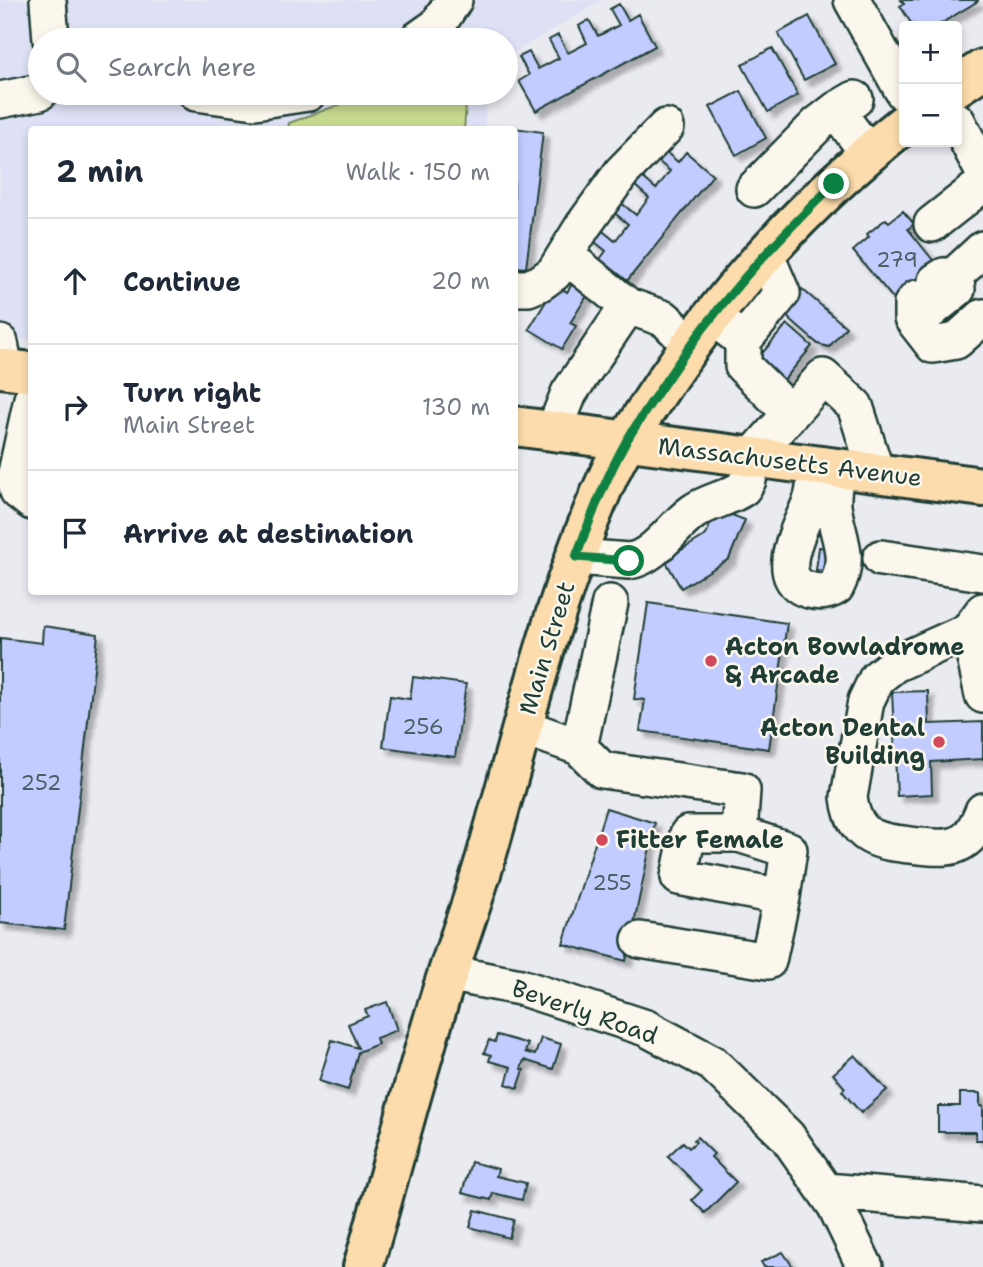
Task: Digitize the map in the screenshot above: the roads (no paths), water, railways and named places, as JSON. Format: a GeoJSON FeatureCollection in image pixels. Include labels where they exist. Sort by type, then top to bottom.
{"type":"FeatureCollection","features":[{"type":"Feature","properties":{"kind":"main road"},"geometry":{"type":"LineString","coordinates":[[960,84],[983,69]]}},
{"type":"Feature","properties":{"kind":"main road","name":"Main Street"},"geometry":{"type":"LineString","coordinates":[[363,1267],[447,973],[484,862],[559,600],[604,486],[626,441],[701,330],[765,253],[818,199],[899,128]]}},
{"type":"Feature","properties":{"kind":"main road","name":"Massachusetts Avenue"},"geometry":{"type":"LineString","coordinates":[[518,426],[983,486]]}},
{"type":"Feature","properties":{"kind":"street"},"geometry":{"type":"LineString","coordinates":[[48,0],[50,28]]}},
{"type":"Feature","properties":{"kind":"street"},"geometry":{"type":"LineString","coordinates":[[434,28],[454,0]]}},
{"type":"Feature","properties":{"kind":"street"},"geometry":{"type":"LineString","coordinates":[[852,0],[899,84]]}},
{"type":"Feature","properties":{"kind":"street"},"geometry":{"type":"LineString","coordinates":[[0,100],[28,94]]}},
{"type":"Feature","properties":{"kind":"street"},"geometry":{"type":"LineString","coordinates":[[754,189],[818,124],[846,105],[868,153]]}},
{"type":"Feature","properties":{"kind":"street"},"geometry":{"type":"LineString","coordinates":[[518,288],[528,288],[540,283],[554,272],[622,172],[666,127]]}},
{"type":"Feature","properties":{"kind":"street"},"geometry":{"type":"LineString","coordinates":[[962,131],[983,171]]}},
{"type":"Feature","properties":{"kind":"street"},"geometry":{"type":"LineString","coordinates":[[932,224],[983,184]]}},
{"type":"Feature","properties":{"kind":"street"},"geometry":{"type":"LineString","coordinates":[[983,249],[930,293],[933,345],[956,341],[983,317]]}},
{"type":"Feature","properties":{"kind":"street"},"geometry":{"type":"LineString","coordinates":[[765,253],[782,293],[743,341],[743,366],[791,413]]}},
{"type":"Feature","properties":{"kind":"street"},"geometry":{"type":"LineString","coordinates":[[565,255],[628,306],[743,341]]}},
{"type":"Feature","properties":{"kind":"street"},"geometry":{"type":"LineString","coordinates":[[554,431],[569,393],[628,306]]}},
{"type":"Feature","properties":{"kind":"street"},"geometry":{"type":"LineString","coordinates":[[576,557],[629,561],[646,555],[691,514],[743,488],[748,480],[753,456],[823,377],[855,406],[876,472]]}},
{"type":"Feature","properties":{"kind":"street"},"geometry":{"type":"LineString","coordinates":[[19,380],[15,478],[18,491],[28,499]]}},
{"type":"Feature","properties":{"kind":"street"},"geometry":{"type":"LineString","coordinates":[[881,558],[983,573]]}},
{"type":"Feature","properties":{"kind":"street"},"geometry":{"type":"LineString","coordinates":[[579,747],[610,603]]}},
{"type":"Feature","properties":{"kind":"street"},"geometry":{"type":"LineString","coordinates":[[978,619],[973,648],[983,695]]}},
{"type":"Feature","properties":{"kind":"street"},"geometry":{"type":"LineString","coordinates":[[978,619],[951,640],[895,664],[877,678],[869,692],[864,710],[849,797],[859,827],[872,838],[888,843],[938,847],[959,844],[969,837],[983,811]]}},
{"type":"Feature","properties":{"kind":"street"},"geometry":{"type":"LineString","coordinates":[[523,727],[579,747],[602,770],[742,790],[739,834]]}},
{"type":"Feature","properties":{"kind":"street"},"geometry":{"type":"LineString","coordinates":[[640,940],[768,961],[782,897],[789,850],[739,834],[688,834],[679,877],[782,897]]}},
{"type":"Feature","properties":{"kind":"street","name":"Beverly Road"},"geometry":{"type":"LineString","coordinates":[[447,973],[520,987],[646,1028],[712,1063],[787,1136],[835,1205],[865,1267]]}},
{"type":"Feature","properties":{"kind":"street"},"geometry":{"type":"LineString","coordinates":[[826,1191],[983,1204]]}},
{"type":"Feature","properties":{"kind":"place","name":"Acton Bowladrome & Arcade"},"geometry":{"type":"Point","coordinates":[711,661]}},
{"type":"Feature","properties":{"kind":"place","name":"Acton Dental Building"},"geometry":{"type":"Point","coordinates":[939,742]}},
{"type":"Feature","properties":{"kind":"place","name":"Fitter Female"},"geometry":{"type":"Point","coordinates":[602,840]}}]}
